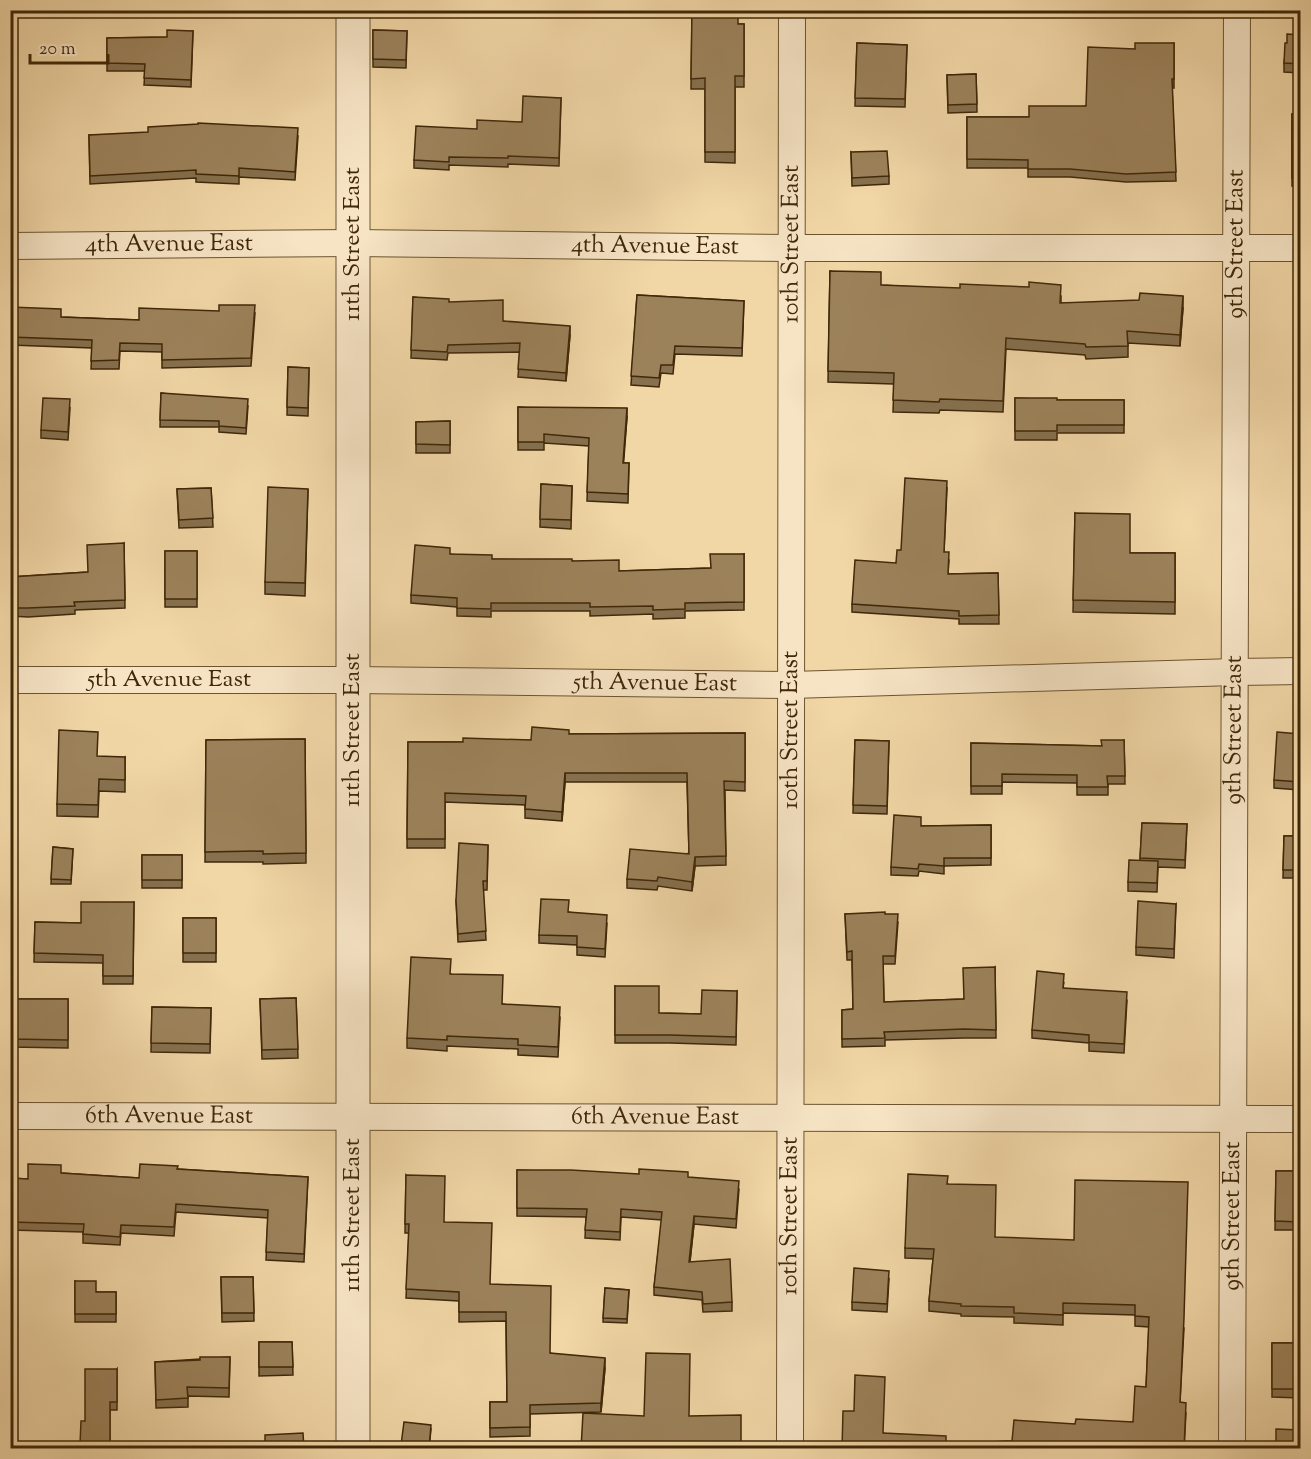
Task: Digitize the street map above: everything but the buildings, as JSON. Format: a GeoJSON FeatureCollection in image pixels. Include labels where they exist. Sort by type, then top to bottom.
{"type":"FeatureCollection","features":[{"type":"Feature","properties":{"kind":"street","name":"11th Street East"},"geometry":{"type":"LineString","coordinates":[[353,10],[353,1449]]}},
{"type":"Feature","properties":{"kind":"street","name":"10th Street East"},"geometry":{"type":"LineString","coordinates":[[790,1449],[792,10]]}},
{"type":"Feature","properties":{"kind":"street","name":"9th Street East"},"geometry":{"type":"LineString","coordinates":[[1232,1449],[1237,10]]}},
{"type":"Feature","properties":{"kind":"street","name":"4th Avenue East"},"geometry":{"type":"LineString","coordinates":[[10,246],[353,243],[791,248],[1300,248]]}},
{"type":"Feature","properties":{"kind":"street","name":"5th Avenue East"},"geometry":{"type":"LineString","coordinates":[[10,680],[353,680],[791,685],[1300,671]]}},
{"type":"Feature","properties":{"kind":"street","name":"6th Avenue East"},"geometry":{"type":"LineString","coordinates":[[10,1116],[1300,1119]]}}]}
